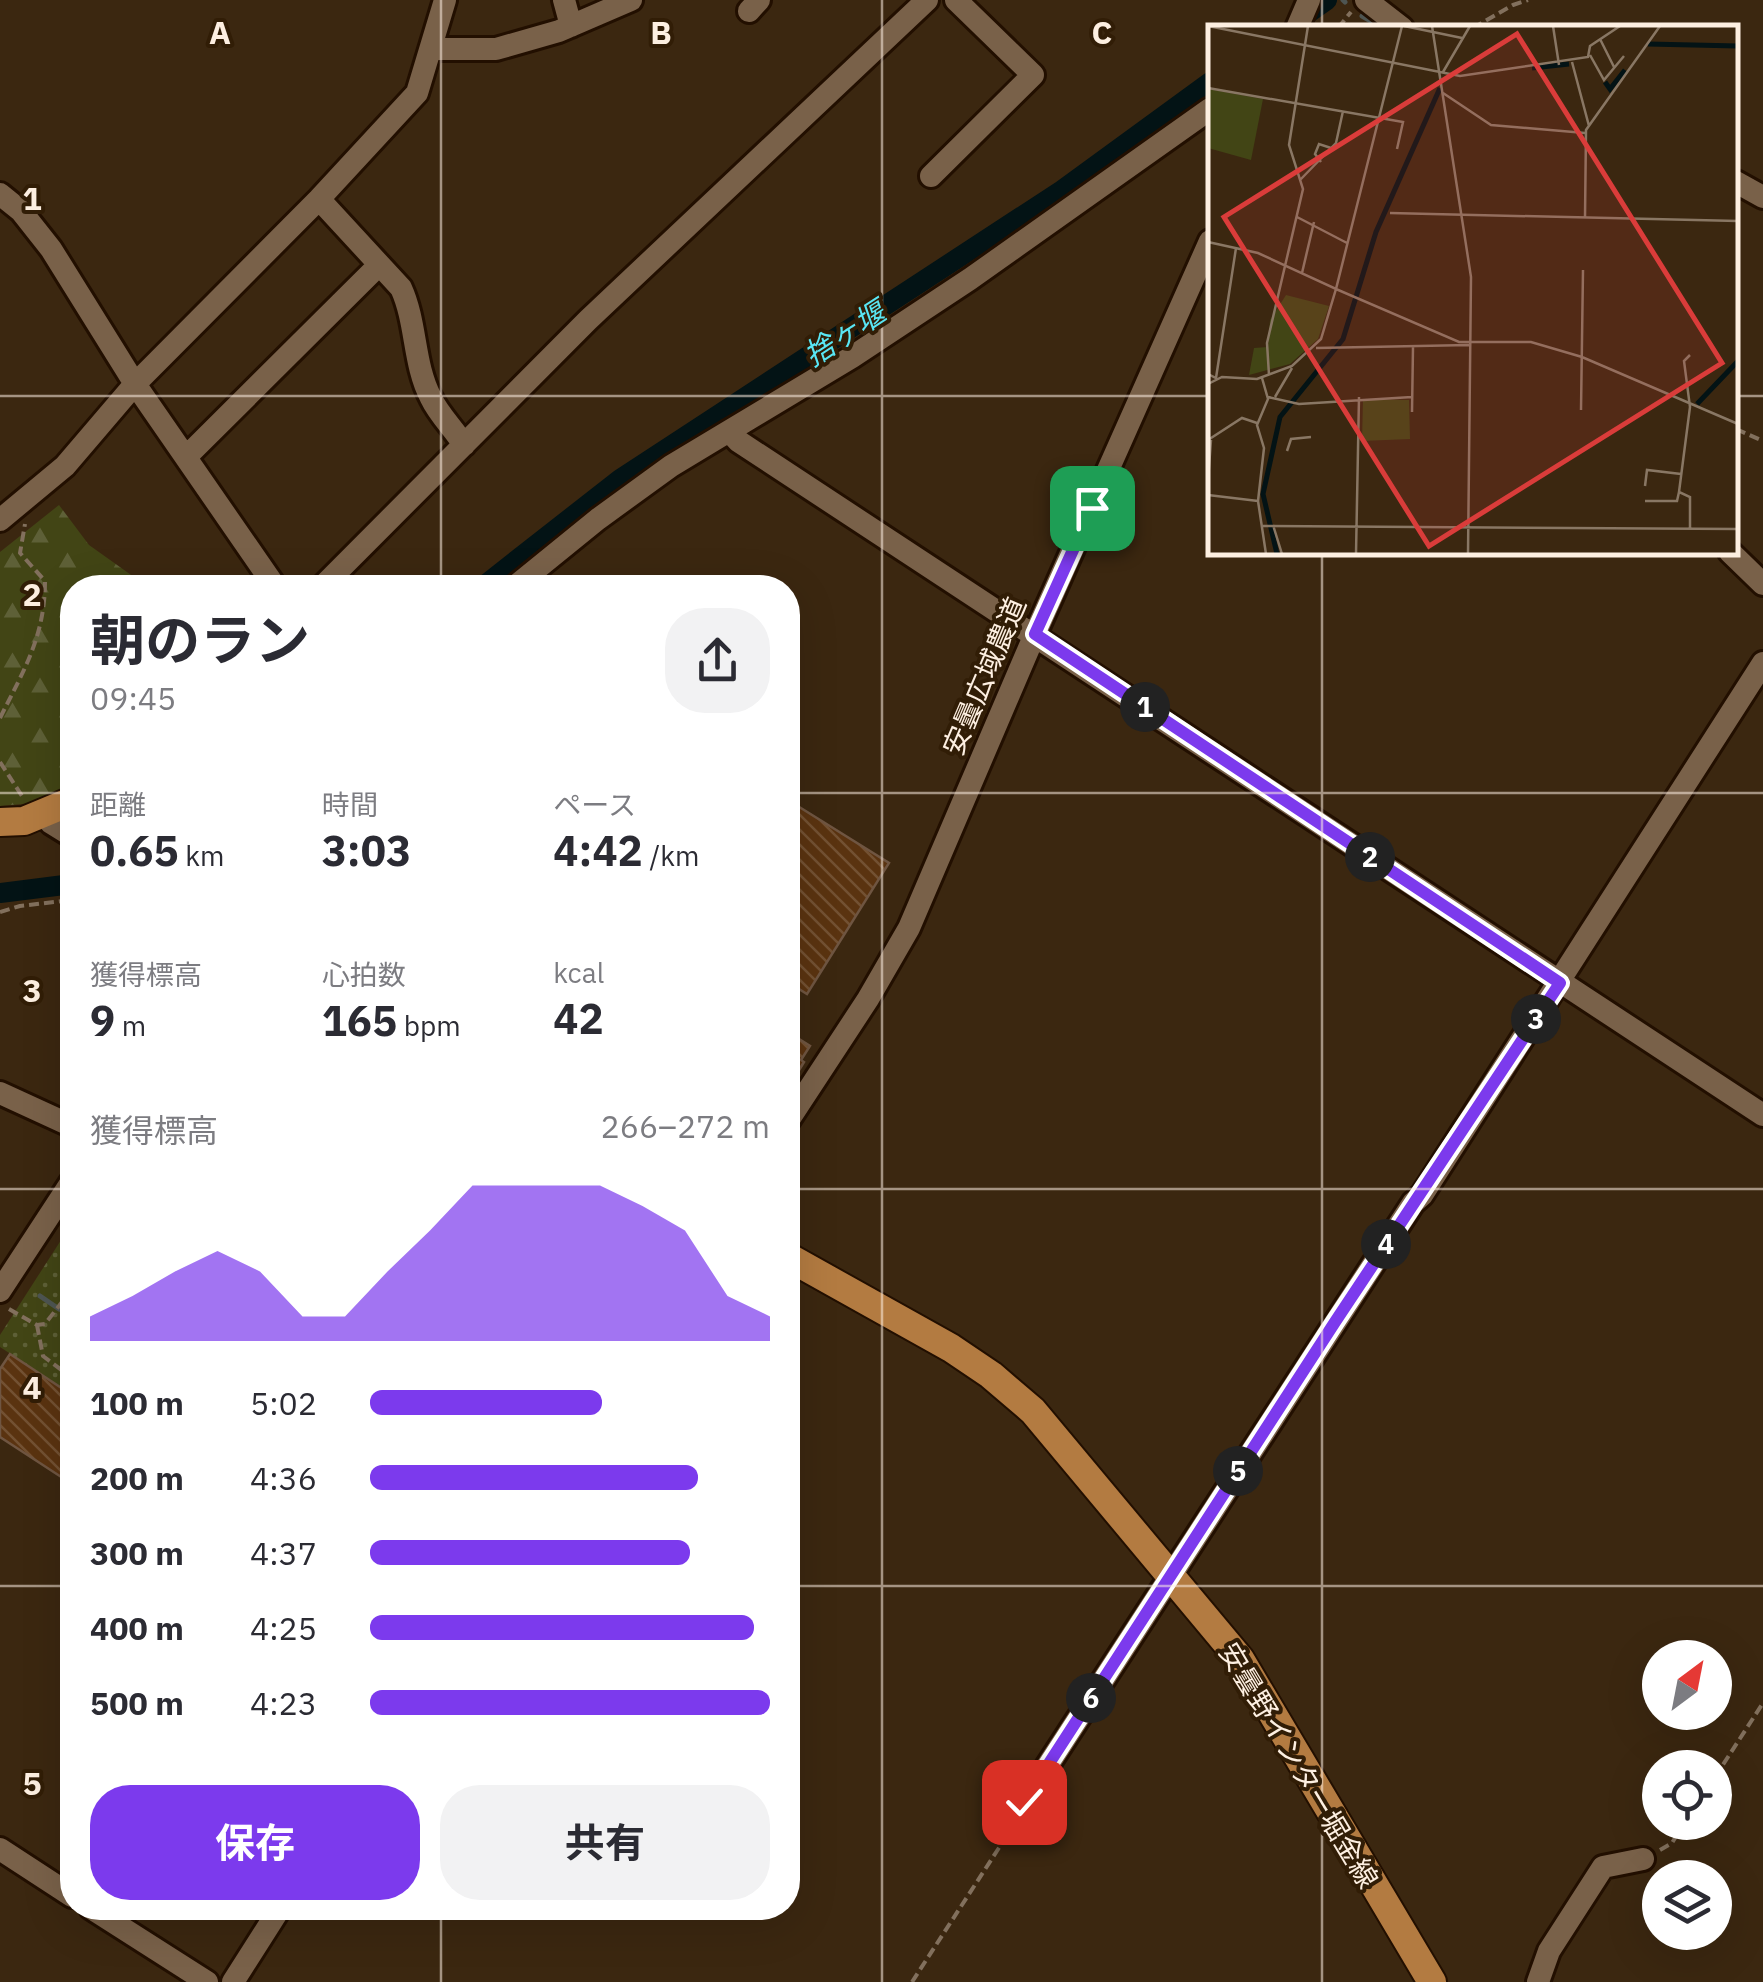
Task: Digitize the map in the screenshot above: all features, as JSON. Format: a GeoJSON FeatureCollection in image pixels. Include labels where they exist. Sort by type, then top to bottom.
{"type":"FeatureCollection","features":[{"type":"Feature","properties":{"kind":"main road"},"geometry":{"type":"LineString","coordinates":[[0,822],[24,821],[34,806],[60,803]]}},
{"type":"Feature","properties":{"kind":"main road","name":"安曇野インター堀金線"},"geometry":{"type":"LineString","coordinates":[[800,1263],[859,1294],[991,1376],[1032,1410],[1240,1659],[1432,1982]]}},
{"type":"Feature","properties":{"kind":"street"},"geometry":{"type":"LineString","coordinates":[[0,520],[64,466],[135,384],[319,199],[417,93],[445,0]]}},
{"type":"Feature","properties":{"kind":"street"},"geometry":{"type":"LineString","coordinates":[[564,0],[571,26]]}},
{"type":"Feature","properties":{"kind":"street"},"geometry":{"type":"LineString","coordinates":[[431,49],[496,49],[571,26],[631,0]]}},
{"type":"Feature","properties":{"kind":"street"},"geometry":{"type":"LineString","coordinates":[[334,575],[588,320],[927,0]]}},
{"type":"Feature","properties":{"kind":"street"},"geometry":{"type":"LineString","coordinates":[[932,176],[1033,75],[956,0]]}},
{"type":"Feature","properties":{"kind":"street"},"geometry":{"type":"LineString","coordinates":[[1298,25],[1309,0]]}},
{"type":"Feature","properties":{"kind":"street"},"geometry":{"type":"LineString","coordinates":[[1361,3],[1397,25]]}},
{"type":"Feature","properties":{"kind":"street"},"geometry":{"type":"LineString","coordinates":[[530,575],[656,476],[970,280],[1208,111]]}},
{"type":"Feature","properties":{"kind":"street"},"geometry":{"type":"LineString","coordinates":[[1738,183],[1763,197]]}},
{"type":"Feature","properties":{"kind":"street"},"geometry":{"type":"LineString","coordinates":[[0,194],[21,211],[51,249],[135,384],[267,575]]}},
{"type":"Feature","properties":{"kind":"street"},"geometry":{"type":"LineString","coordinates":[[319,199],[400,288],[408,304],[416,354],[430,398],[464,445]]}},
{"type":"Feature","properties":{"kind":"street","name":"安曇広域農道"},"geometry":{"type":"LineString","coordinates":[[800,1103],[909,928],[1208,245]]}},
{"type":"Feature","properties":{"kind":"street"},"geometry":{"type":"LineString","coordinates":[[187,456],[379,265]]}},
{"type":"Feature","properties":{"kind":"street"},"geometry":{"type":"LineString","coordinates":[[730,431],[755,452],[1763,1115]]}},
{"type":"Feature","properties":{"kind":"street"},"geometry":{"type":"LineString","coordinates":[[1733,555],[1763,584]]}},
{"type":"Feature","properties":{"kind":"street"},"geometry":{"type":"LineString","coordinates":[[1024,1802],[1560,983],[1763,663]]}},
{"type":"Feature","properties":{"kind":"street"},"geometry":{"type":"LineString","coordinates":[[34,806],[60,827]]}},
{"type":"Feature","properties":{"kind":"street"},"geometry":{"type":"LineString","coordinates":[[0,1093],[60,1120]]}},
{"type":"Feature","properties":{"kind":"street"},"geometry":{"type":"LineString","coordinates":[[4,1300],[60,1202]]}},
{"type":"Feature","properties":{"kind":"street"},"geometry":{"type":"LineString","coordinates":[[0,1849],[60,1888]]}},
{"type":"Feature","properties":{"kind":"street"},"geometry":{"type":"LineString","coordinates":[[1538,1982],[1549,1951],[1602,1867],[1642,1860]]}},
{"type":"Feature","properties":{"kind":"street"},"geometry":{"type":"LineString","coordinates":[[110,1920],[207,1982]]}},
{"type":"Feature","properties":{"kind":"street"},"geometry":{"type":"LineString","coordinates":[[233,1982],[272,1920]]}},
{"type":"Feature","properties":{"kind":"path"},"geometry":{"type":"LineString","coordinates":[[1479,25],[1528,0]]}},
{"type":"Feature","properties":{"kind":"path"},"geometry":{"type":"LineString","coordinates":[[1341,25],[1361,3]]}},
{"type":"Feature","properties":{"kind":"path"},"geometry":{"type":"LineString","coordinates":[[1738,429],[1763,440]]}},
{"type":"Feature","properties":{"kind":"path"},"geometry":{"type":"LineString","coordinates":[[0,718],[36,648],[45,611],[44,581],[20,553],[28,500]]}},
{"type":"Feature","properties":{"kind":"path"},"geometry":{"type":"LineString","coordinates":[[0,762],[34,806]]}},
{"type":"Feature","properties":{"kind":"path"},"geometry":{"type":"LineString","coordinates":[[0,912],[60,901]]}},
{"type":"Feature","properties":{"kind":"path"},"geometry":{"type":"LineString","coordinates":[[4,1300],[37,1325],[43,1356],[60,1369]]}},
{"type":"Feature","properties":{"kind":"path"},"geometry":{"type":"LineString","coordinates":[[37,1325],[45,1324],[60,1305]]}},
{"type":"Feature","properties":{"kind":"path"},"geometry":{"type":"LineString","coordinates":[[1732,1751],[1763,1703]]}},
{"type":"Feature","properties":{"kind":"path"},"geometry":{"type":"LineString","coordinates":[[912,1982],[1014,1825],[1024,1802]]}},
{"type":"Feature","properties":{"kind":"path"},"geometry":{"type":"LineString","coordinates":[[1643,1860],[1673,1840]]}},
{"type":"Feature","properties":{"kind":"green space"},"geometry":{"type":"Polygon","coordinates":[[[59,505],[89,545],[131,575],[60,575],[60,791],[34,803],[0,806],[0,552],[59,505]]]}},
{"type":"Feature","properties":{"kind":"green space"},"geometry":{"type":"Polygon","coordinates":[[[60,1242],[60,1386],[0,1347],[0,1335],[60,1242]]]}},
{"type":"Feature","properties":{"kind":"building"},"geometry":{"type":"Polygon","coordinates":[[[800,807],[889,863],[807,994],[800,990],[800,807]]]}},
{"type":"Feature","properties":{"kind":"building"},"geometry":{"type":"Polygon","coordinates":[[[800,1040],[810,1046],[801,1060],[804,1062],[800,1068],[800,1040]]]}},
{"type":"Feature","properties":{"kind":"building"},"geometry":{"type":"Polygon","coordinates":[[[10,1354],[60,1387],[60,1476],[0,1437],[0,1369],[10,1354]]]}},
{"type":"Feature","properties":{"kind":"waterway","name":"捨ヶ堰"},"geometry":{"type":"LineString","coordinates":[[1297,21],[1327,0]]}},
{"type":"Feature","properties":{"kind":"waterway"},"geometry":{"type":"LineString","coordinates":[[1362,16],[1378,25]]}},
{"type":"Feature","properties":{"kind":"waterway","name":"捨ヶ堰"},"geometry":{"type":"LineString","coordinates":[[498,575],[620,479],[1062,190],[1208,83]]}},
{"type":"Feature","properties":{"kind":"waterway","name":"捨ヶ堰"},"geometry":{"type":"LineString","coordinates":[[0,893],[60,886]]}},
{"type":"Feature","properties":{"kind":"waterway"},"geometry":{"type":"LineString","coordinates":[[40,1296],[60,1309]]}},
{"type":"Feature","properties":{"kind":"route"},"geometry":{"type":"LineString","coordinates":[[1024,1802],[1560,983],[1035,634],[1092,508]]}}]}
